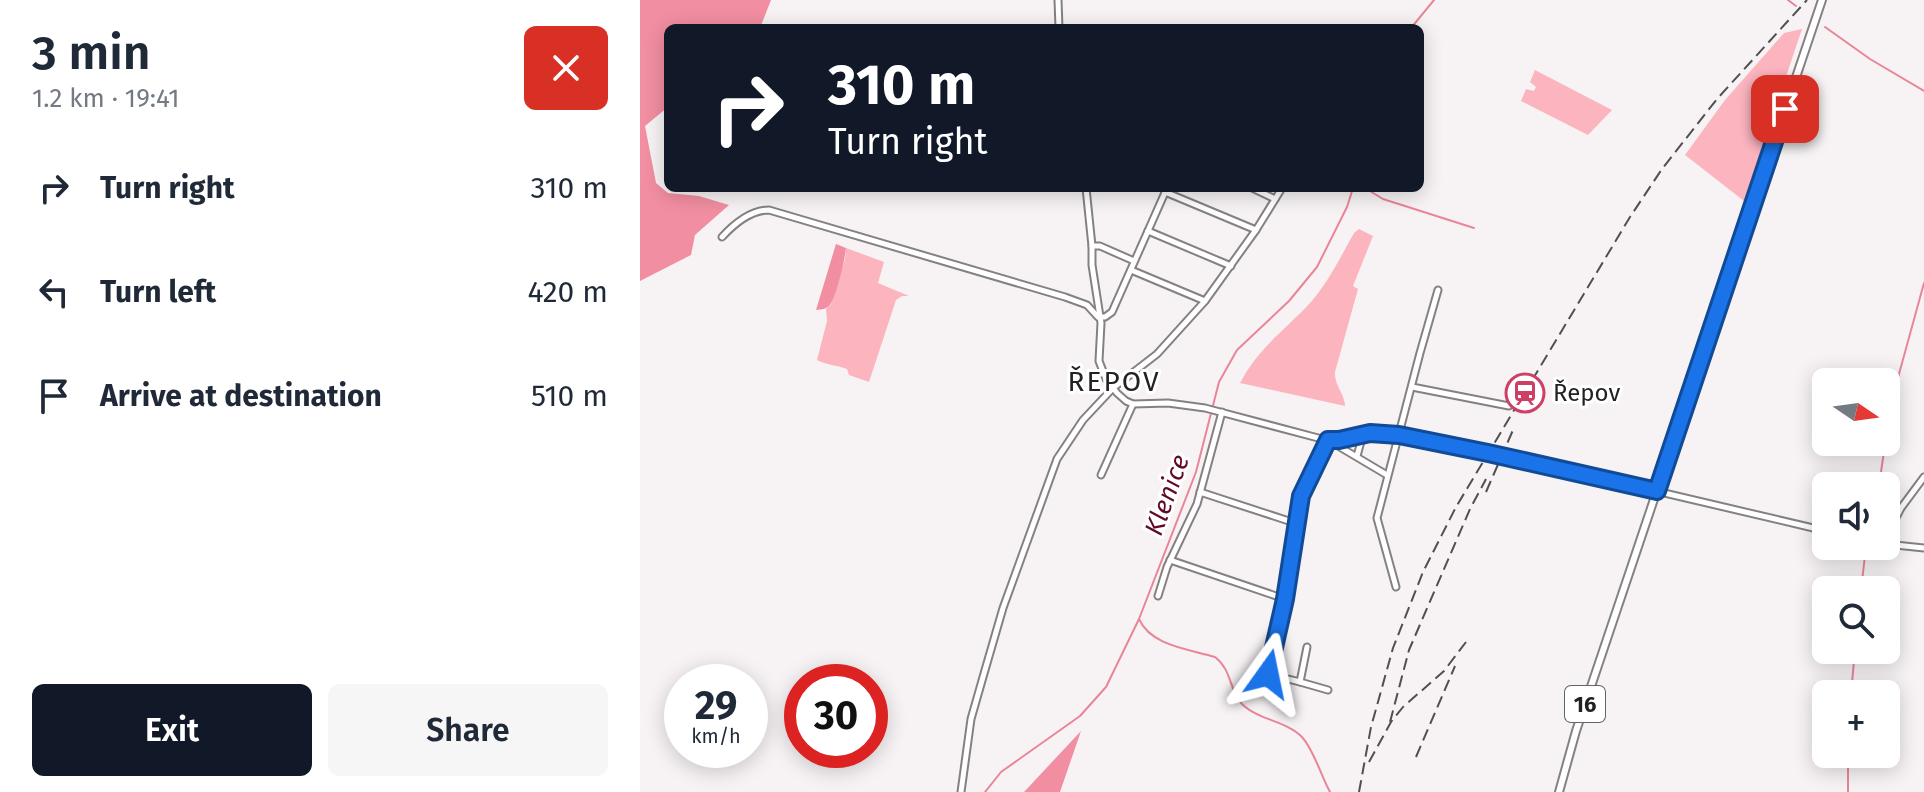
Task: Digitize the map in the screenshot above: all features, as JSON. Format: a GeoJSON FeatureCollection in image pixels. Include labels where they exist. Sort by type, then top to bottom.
{"type":"FeatureCollection","features":[{"type":"Feature","properties":{"kind":"main road","name":"16"},"geometry":{"type":"LineString","coordinates":[[1559,792],[1576,731],[1822,0]]}},
{"type":"Feature","properties":{"kind":"street"},"geometry":{"type":"LineString","coordinates":[[1058,0],[1059,24]]}},
{"type":"Feature","properties":{"kind":"street"},"geometry":{"type":"LineString","coordinates":[[1086,192],[1101,327],[1099,361],[1113,388],[1126,401],[1205,408],[1328,440],[1387,475]]}},
{"type":"Feature","properties":{"kind":"street"},"geometry":{"type":"LineString","coordinates":[[1099,317],[1112,312],[1165,192]]}},
{"type":"Feature","properties":{"kind":"street"},"geometry":{"type":"LineString","coordinates":[[1170,192],[1256,230]]}},
{"type":"Feature","properties":{"kind":"street"},"geometry":{"type":"LineString","coordinates":[[1260,192],[1275,199]]}},
{"type":"Feature","properties":{"kind":"street"},"geometry":{"type":"LineString","coordinates":[[961,792],[971,719],[983,677],[1003,608],[1057,459],[1083,420],[1113,388],[1157,354],[1205,301],[1279,192]]}},
{"type":"Feature","properties":{"kind":"street"},"geometry":{"type":"LineString","coordinates":[[722,237],[751,214],[772,210],[1065,297],[1087,305],[1099,317]]}},
{"type":"Feature","properties":{"kind":"street"},"geometry":{"type":"LineString","coordinates":[[1148,231],[1231,266]]}},
{"type":"Feature","properties":{"kind":"street"},"geometry":{"type":"LineString","coordinates":[[1092,246],[1100,246],[1134,261]]}},
{"type":"Feature","properties":{"kind":"street"},"geometry":{"type":"LineString","coordinates":[[1131,270],[1205,301]]}},
{"type":"Feature","properties":{"kind":"street"},"geometry":{"type":"LineString","coordinates":[[1396,587],[1377,518],[1438,290]]}},
{"type":"Feature","properties":{"kind":"street"},"geometry":{"type":"LineString","coordinates":[[1412,387],[1509,406]]}},
{"type":"Feature","properties":{"kind":"street"},"geometry":{"type":"LineString","coordinates":[[1101,475],[1133,404]]}},
{"type":"Feature","properties":{"kind":"street"},"geometry":{"type":"LineString","coordinates":[[1158,596],[1170,560],[1197,504],[1220,412]]}},
{"type":"Feature","properties":{"kind":"street"},"geometry":{"type":"LineString","coordinates":[[1328,440],[1363,434],[1399,435],[1812,528]]}},
{"type":"Feature","properties":{"kind":"street"},"geometry":{"type":"LineString","coordinates":[[1357,456],[1363,434]]}},
{"type":"Feature","properties":{"kind":"street"},"geometry":{"type":"LineString","coordinates":[[1328,440],[1301,496],[1285,599],[1268,674],[1328,690]]}},
{"type":"Feature","properties":{"kind":"street"},"geometry":{"type":"LineString","coordinates":[[1900,510],[1924,477]]}},
{"type":"Feature","properties":{"kind":"street"},"geometry":{"type":"LineString","coordinates":[[1200,492],[1295,523]]}},
{"type":"Feature","properties":{"kind":"street"},"geometry":{"type":"LineString","coordinates":[[1900,545],[1924,548]]}},
{"type":"Feature","properties":{"kind":"street"},"geometry":{"type":"LineString","coordinates":[[1170,560],[1285,599]]}},
{"type":"Feature","properties":{"kind":"street"},"geometry":{"type":"LineString","coordinates":[[1300,682],[1307,647]]}},
{"type":"Feature","properties":{"kind":"shaded area"},"geometry":{"type":"Polygon","coordinates":[[[640,0],[771,0],[762,24],[664,24],[664,110],[645,126],[656,183],[664,192],[699,196],[729,205],[695,235],[691,255],[640,281],[640,0]]]}},
{"type":"Feature","properties":{"kind":"shaded area"},"geometry":{"type":"Polygon","coordinates":[[[1802,29],[1744,201],[1685,155],[1725,100],[1784,33],[1802,29]]]}},
{"type":"Feature","properties":{"kind":"shaded area"},"geometry":{"type":"Polygon","coordinates":[[[1535,70],[1612,110],[1588,135],[1521,101],[1526,89],[1534,91],[1536,87],[1530,82],[1535,70]]]}},
{"type":"Feature","properties":{"kind":"shaded area"},"geometry":{"type":"Polygon","coordinates":[[[1359,229],[1373,236],[1353,286],[1358,289],[1335,372],[1345,406],[1240,383],[1264,349],[1317,295],[1359,229]]]}},
{"type":"Feature","properties":{"kind":"shaded area"},"geometry":{"type":"Polygon","coordinates":[[[836,244],[846,248],[837,287],[829,306],[816,310],[836,244]]]}},
{"type":"Feature","properties":{"kind":"shaded area"},"geometry":{"type":"Polygon","coordinates":[[[846,248],[884,262],[878,283],[909,296],[896,300],[869,382],[849,375],[847,369],[817,360],[827,321],[826,309],[831,304],[846,248]]]}},
{"type":"Feature","properties":{"kind":"shaded area"},"geometry":{"type":"Polygon","coordinates":[[[1081,731],[1060,792],[1024,792],[1081,731]]]}},
{"type":"Feature","properties":{"kind":"waterway","name":"Klenice"},"geometry":{"type":"LineString","coordinates":[[1414,24],[1434,0]]}},
{"type":"Feature","properties":{"kind":"waterway"},"geometry":{"type":"LineString","coordinates":[[1788,0],[1796,6]]}},
{"type":"Feature","properties":{"kind":"waterway"},"geometry":{"type":"LineString","coordinates":[[1825,27],[1870,59],[1924,91]]}},
{"type":"Feature","properties":{"kind":"waterway","name":"Klenice"},"geometry":{"type":"LineString","coordinates":[[985,792],[1001,772],[1080,716],[1106,687],[1139,619],[1196,472],[1219,382],[1237,350],[1289,301],[1317,267],[1352,192]]}},
{"type":"Feature","properties":{"kind":"waterway"},"geometry":{"type":"LineString","coordinates":[[1372,192],[1383,199],[1474,228]]}},
{"type":"Feature","properties":{"kind":"waterway"},"geometry":{"type":"LineString","coordinates":[[1900,370],[1924,283]]}},
{"type":"Feature","properties":{"kind":"waterway"},"geometry":{"type":"LineString","coordinates":[[1881,472],[1883,456]]}},
{"type":"Feature","properties":{"kind":"waterway"},"geometry":{"type":"LineString","coordinates":[[1863,576],[1864,560]]}},
{"type":"Feature","properties":{"kind":"waterway"},"geometry":{"type":"LineString","coordinates":[[1139,619],[1161,641],[1215,657],[1221,662],[1242,704],[1256,714],[1289,727],[1302,737],[1330,792]]}},
{"type":"Feature","properties":{"kind":"waterway"},"geometry":{"type":"LineString","coordinates":[[1852,680],[1854,664]]}},
{"type":"Feature","properties":{"kind":"waterway"},"geometry":{"type":"LineString","coordinates":[[1848,768],[1848,792]]}},
{"type":"Feature","properties":{"kind":"railway"},"geometry":{"type":"LineString","coordinates":[[1359,792],[1371,727],[1393,648],[1423,572],[1456,507],[1662,169],[1717,99],[1807,0]]}},
{"type":"Feature","properties":{"kind":"railway"},"geometry":{"type":"LineString","coordinates":[[1486,492],[1513,430]]}},
{"type":"Feature","properties":{"kind":"railway"},"geometry":{"type":"LineString","coordinates":[[1390,722],[1409,650],[1486,479]]}},
{"type":"Feature","properties":{"kind":"railway"},"geometry":{"type":"LineString","coordinates":[[1369,762],[1403,707],[1444,671],[1466,642]]}},
{"type":"Feature","properties":{"kind":"railway"},"geometry":{"type":"LineString","coordinates":[[1416,757],[1455,666]]}},
{"type":"Feature","properties":{"kind":"place","name":"Řepov"},"geometry":{"type":"Point","coordinates":[1525,393]}},
{"type":"Feature","properties":{"kind":"district","name":"ŘEPOV"},"geometry":{"type":"Point","coordinates":[1114,381]}},
{"type":"Feature","properties":{"kind":"route"},"geometry":{"type":"LineString","coordinates":[[1268,674],[1285,599],[1301,496],[1328,440],[1370,433],[1399,435],[1657,491],[1785,109]]}}]}
